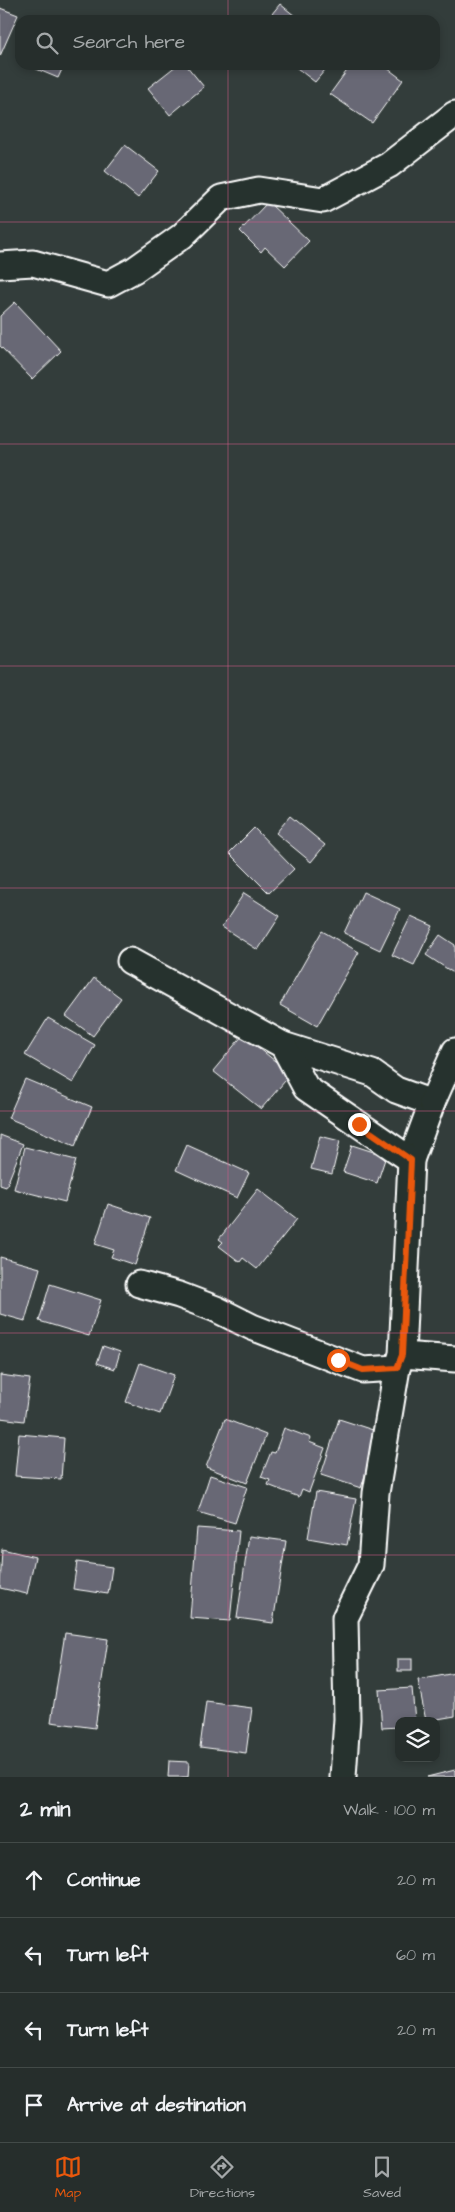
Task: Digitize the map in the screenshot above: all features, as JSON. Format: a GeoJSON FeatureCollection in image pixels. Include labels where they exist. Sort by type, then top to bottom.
{"type":"FeatureCollection","features":[{"type":"Feature","properties":{"kind":"street"},"geometry":{"type":"LineString","coordinates":[[0,265],[33,262],[108,284],[134,270],[182,236],[221,198],[259,190],[323,200],[389,165],[455,114]]}},
{"type":"Feature","properties":{"kind":"street"},"geometry":{"type":"LineString","coordinates":[[130,961],[283,1045],[372,1073],[396,1090],[432,1103]]}},
{"type":"Feature","properties":{"kind":"street"},"geometry":{"type":"LineString","coordinates":[[283,1045],[306,1088],[411,1160]]}},
{"type":"Feature","properties":{"kind":"street"},"geometry":{"type":"LineString","coordinates":[[343,1777],[347,1719],[345,1618],[371,1564],[376,1493],[399,1362],[411,1160],[432,1103],[455,1051]]}},
{"type":"Feature","properties":{"kind":"street"},"geometry":{"type":"LineString","coordinates":[[139,1284],[207,1305],[252,1326],[363,1370],[399,1362],[455,1359]]}},
{"type":"Feature","properties":{"kind":"building"},"geometry":{"type":"Polygon","coordinates":[[[280,4],[294,15],[271,15],[280,4]]]}},
{"type":"Feature","properties":{"kind":"building"},"geometry":{"type":"Polygon","coordinates":[[[0,8],[18,15],[15,15],[15,22],[0,56],[0,8]]]}},
{"type":"Feature","properties":{"kind":"building"},"geometry":{"type":"Polygon","coordinates":[[[39,70],[62,70],[58,78],[39,70]]]}},
{"type":"Feature","properties":{"kind":"building"},"geometry":{"type":"Polygon","coordinates":[[[171,70],[190,70],[204,87],[170,115],[148,88],[171,70]]]}},
{"type":"Feature","properties":{"kind":"building"},"geometry":{"type":"Polygon","coordinates":[[[299,70],[325,70],[315,82],[299,70]]]}},
{"type":"Feature","properties":{"kind":"building"},"geometry":{"type":"Polygon","coordinates":[[[347,70],[390,70],[403,80],[372,123],[330,94],[347,70]]]}},
{"type":"Feature","properties":{"kind":"building"},"geometry":{"type":"Polygon","coordinates":[[[125,145],[159,171],[138,198],[105,171],[125,145]]]}},
{"type":"Feature","properties":{"kind":"building"},"geometry":{"type":"Polygon","coordinates":[[[268,202],[309,241],[285,266],[265,247],[261,252],[240,231],[268,202]]]}},
{"type":"Feature","properties":{"kind":"building"},"geometry":{"type":"Polygon","coordinates":[[[15,302],[61,351],[32,379],[0,346],[0,316],[15,302]]]}},
{"type":"Feature","properties":{"kind":"building"},"geometry":{"type":"Polygon","coordinates":[[[290,816],[325,845],[311,862],[276,833],[290,816]]]}},
{"type":"Feature","properties":{"kind":"building"},"geometry":{"type":"Polygon","coordinates":[[[254,828],[294,869],[269,893],[229,853],[254,828]]]}},
{"type":"Feature","properties":{"kind":"building"},"geometry":{"type":"Polygon","coordinates":[[[363,892],[400,909],[380,950],[344,933],[363,892]]]}},
{"type":"Feature","properties":{"kind":"building"},"geometry":{"type":"Polygon","coordinates":[[[244,893],[280,916],[258,950],[222,927],[244,893]]]}},
{"type":"Feature","properties":{"kind":"building"},"geometry":{"type":"Polygon","coordinates":[[[411,916],[433,926],[414,965],[392,955],[411,916]]]}},
{"type":"Feature","properties":{"kind":"building"},"geometry":{"type":"Polygon","coordinates":[[[322,931],[359,952],[317,1026],[280,1005],[322,931]]]}},
{"type":"Feature","properties":{"kind":"building"},"geometry":{"type":"Polygon","coordinates":[[[440,935],[455,945],[455,974],[426,955],[440,935]]]}},
{"type":"Feature","properties":{"kind":"building"},"geometry":{"type":"Polygon","coordinates":[[[94,978],[121,998],[93,1036],[66,1016],[94,978]]]}},
{"type":"Feature","properties":{"kind":"building"},"geometry":{"type":"Polygon","coordinates":[[[48,1018],[95,1045],[73,1083],[25,1055],[48,1018]]]}},
{"type":"Feature","properties":{"kind":"building"},"geometry":{"type":"Polygon","coordinates":[[[243,1035],[291,1074],[261,1109],[213,1071],[243,1035]]]}},
{"type":"Feature","properties":{"kind":"building"},"geometry":{"type":"Polygon","coordinates":[[[25,1079],[92,1107],[75,1146],[8,1118],[25,1079]]]}},
{"type":"Feature","properties":{"kind":"building"},"geometry":{"type":"Polygon","coordinates":[[[0,1135],[23,1144],[6,1187],[0,1185],[0,1135]]]}},
{"type":"Feature","properties":{"kind":"building"},"geometry":{"type":"Polygon","coordinates":[[[320,1136],[340,1141],[332,1174],[311,1169],[320,1136]]]}},
{"type":"Feature","properties":{"kind":"building"},"geometry":{"type":"Polygon","coordinates":[[[187,1145],[249,1173],[237,1198],[176,1170],[187,1145]]]}},
{"type":"Feature","properties":{"kind":"building"},"geometry":{"type":"Polygon","coordinates":[[[352,1145],[386,1156],[377,1183],[343,1172],[352,1145]]]}},
{"type":"Feature","properties":{"kind":"building"},"geometry":{"type":"Polygon","coordinates":[[[25,1147],[76,1160],[65,1202],[14,1189],[25,1147]]]}},
{"type":"Feature","properties":{"kind":"building"},"geometry":{"type":"Polygon","coordinates":[[[258,1189],[297,1219],[257,1269],[243,1258],[240,1262],[219,1246],[223,1242],[219,1239],[258,1189]]]}},
{"type":"Feature","properties":{"kind":"building"},"geometry":{"type":"Polygon","coordinates":[[[108,1204],[150,1218],[135,1265],[111,1257],[114,1250],[95,1244],[108,1204]]]}},
{"type":"Feature","properties":{"kind":"building"},"geometry":{"type":"Polygon","coordinates":[[[0,1257],[40,1268],[25,1321],[0,1314],[0,1257]]]}},
{"type":"Feature","properties":{"kind":"building"},"geometry":{"type":"Polygon","coordinates":[[[50,1284],[101,1300],[89,1336],[39,1321],[50,1284]]]}},
{"type":"Feature","properties":{"kind":"building"},"geometry":{"type":"Polygon","coordinates":[[[103,1346],[120,1352],[115,1369],[97,1363],[103,1346]]]}},
{"type":"Feature","properties":{"kind":"building"},"geometry":{"type":"Polygon","coordinates":[[[140,1363],[174,1375],[160,1414],[126,1402],[140,1363]]]}},
{"type":"Feature","properties":{"kind":"building"},"geometry":{"type":"Polygon","coordinates":[[[0,1375],[30,1379],[24,1421],[0,1418],[0,1375]]]}},
{"type":"Feature","properties":{"kind":"building"},"geometry":{"type":"Polygon","coordinates":[[[225,1419],[266,1435],[247,1483],[206,1467],[225,1419]]]}},
{"type":"Feature","properties":{"kind":"building"},"geometry":{"type":"Polygon","coordinates":[[[339,1419],[379,1432],[361,1488],[321,1475],[339,1419]]]}},
{"type":"Feature","properties":{"kind":"building"},"geometry":{"type":"Polygon","coordinates":[[[284,1428],[311,1438],[309,1442],[325,1448],[309,1492],[302,1489],[299,1497],[268,1485],[270,1480],[261,1477],[271,1452],[275,1453],[284,1428]]]}},
{"type":"Feature","properties":{"kind":"building"},"geometry":{"type":"Polygon","coordinates":[[[19,1434],[64,1438],[61,1479],[15,1476],[19,1434]]]}},
{"type":"Feature","properties":{"kind":"building"},"geometry":{"type":"Polygon","coordinates":[[[210,1475],[247,1487],[235,1523],[198,1512],[210,1475]]]}},
{"type":"Feature","properties":{"kind":"building"},"geometry":{"type":"Polygon","coordinates":[[[316,1492],[356,1499],[347,1545],[308,1538],[316,1492]]]}},
{"type":"Feature","properties":{"kind":"building"},"geometry":{"type":"Polygon","coordinates":[[[197,1528],[239,1531],[230,1621],[190,1618],[197,1528]]]}},
{"type":"Feature","properties":{"kind":"building"},"geometry":{"type":"Polygon","coordinates":[[[249,1536],[286,1541],[273,1623],[237,1618],[249,1536]]]}},
{"type":"Feature","properties":{"kind":"building"},"geometry":{"type":"Polygon","coordinates":[[[2,1549],[35,1557],[27,1594],[0,1588],[2,1549]]]}},
{"type":"Feature","properties":{"kind":"building"},"geometry":{"type":"Polygon","coordinates":[[[77,1562],[112,1567],[108,1594],[73,1589],[77,1562]]]}},
{"type":"Feature","properties":{"kind":"building"},"geometry":{"type":"Polygon","coordinates":[[[65,1633],[108,1639],[95,1728],[51,1722],[65,1633]]]}},
{"type":"Feature","properties":{"kind":"building"},"geometry":{"type":"Polygon","coordinates":[[[398,1659],[412,1659],[412,1671],[398,1671],[398,1659]]]}},
{"type":"Feature","properties":{"kind":"building"},"geometry":{"type":"Polygon","coordinates":[[[455,1673],[455,1716],[440,1719],[440,1717],[425,1717],[418,1680],[455,1673]]]}},
{"type":"Feature","properties":{"kind":"building"},"geometry":{"type":"Polygon","coordinates":[[[412,1688],[415,1717],[395,1717],[395,1727],[382,1728],[379,1690],[412,1688]]]}},
{"type":"Feature","properties":{"kind":"building"},"geometry":{"type":"Polygon","coordinates":[[[206,1702],[252,1708],[246,1753],[200,1747],[206,1702]]]}},
{"type":"Feature","properties":{"kind":"building"},"geometry":{"type":"Polygon","coordinates":[[[169,1761],[189,1762],[188,1777],[168,1777],[169,1761]]]}},
{"type":"Feature","properties":{"kind":"building"},"geometry":{"type":"Polygon","coordinates":[[[455,1770],[455,1777],[427,1777],[455,1770]]]}},
{"type":"Feature","properties":{"kind":"route"},"geometry":{"type":"LineString","coordinates":[[338,1360],[363,1370],[379,1370],[397,1368],[402,1355],[411,1160],[359,1124]]}}]}
